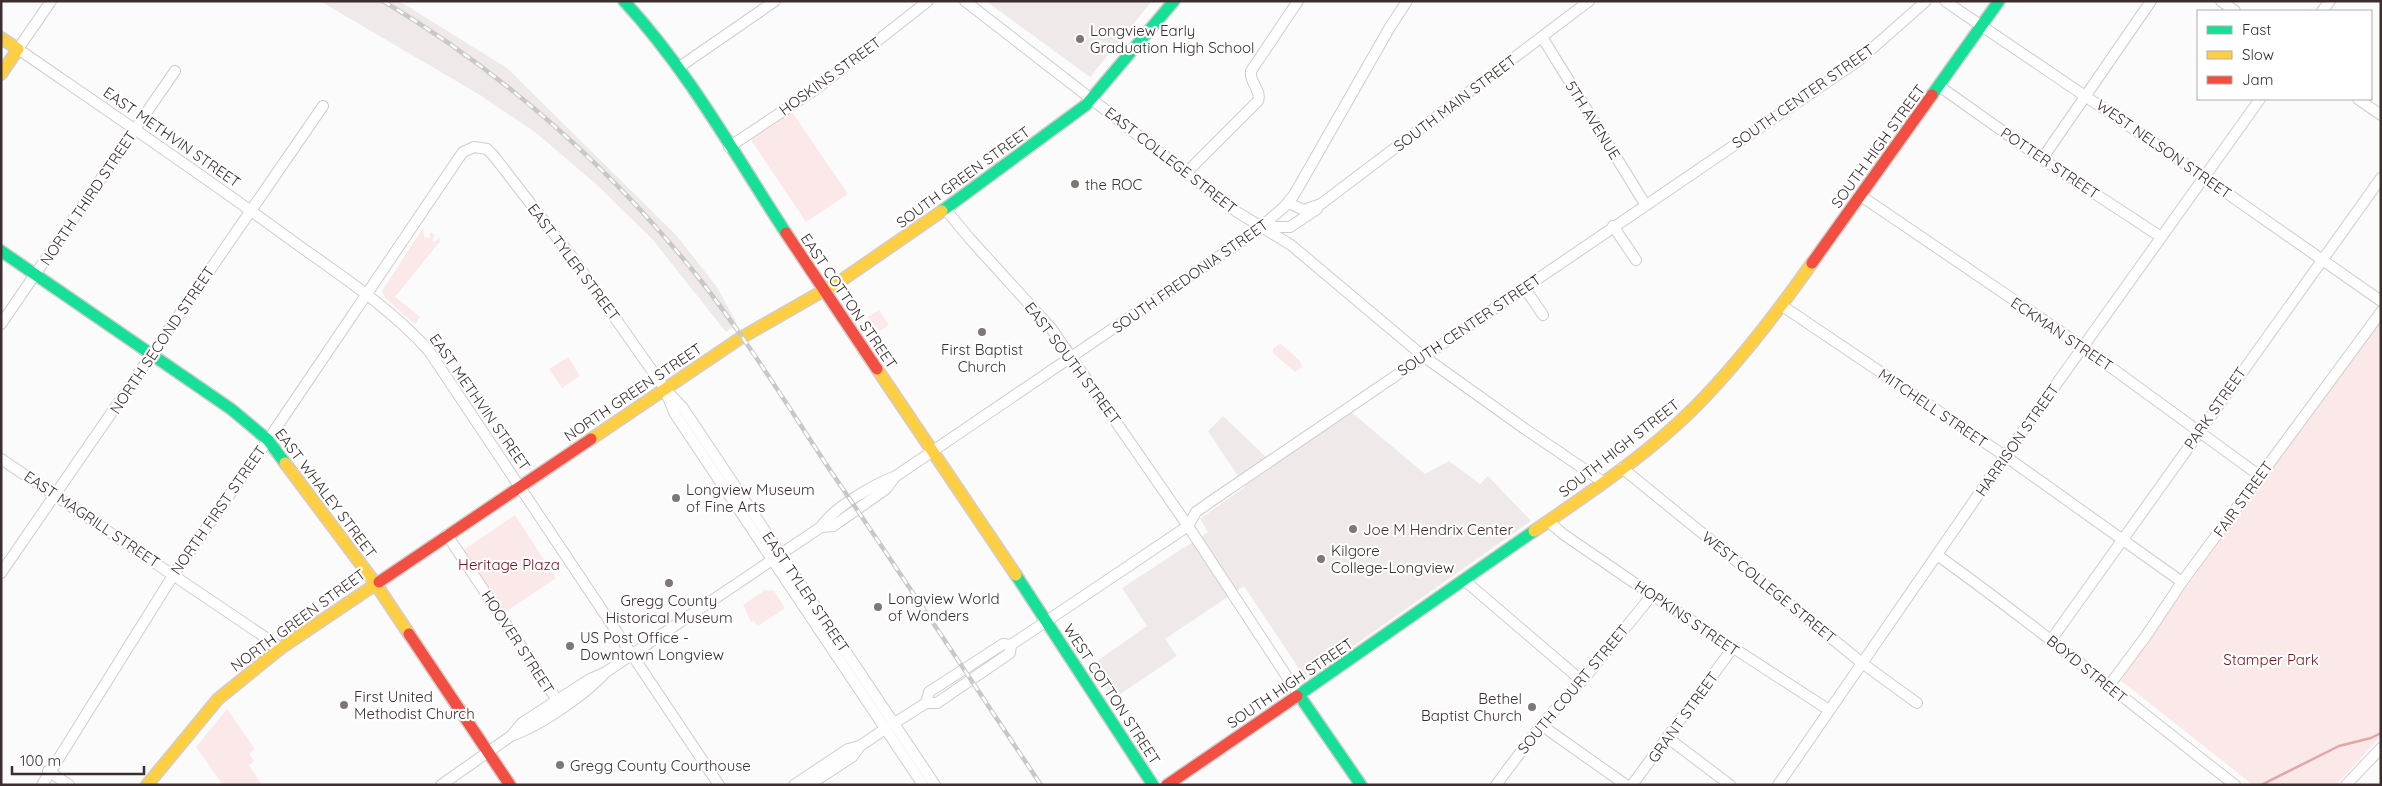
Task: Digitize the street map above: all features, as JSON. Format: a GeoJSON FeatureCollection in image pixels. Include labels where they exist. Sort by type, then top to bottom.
{"type":"FeatureCollection","features":[{"type":"Feature","properties":{"kind":"street"},"geometry":{"type":"LineString","coordinates":[[1,74],[51,1]]}},
{"type":"Feature","properties":{"kind":"street","name":"EAST COTTON STREET"},"geometry":{"type":"LineString","coordinates":[[624,1],[650,28],[678,68],[824,290],[1046,620]]}},
{"type":"Feature","properties":{"kind":"street"},"geometry":{"type":"LineString","coordinates":[[678,68],[775,1]]}},
{"type":"Feature","properties":{"kind":"street","name":"HOSKINS STREET"},"geometry":{"type":"LineString","coordinates":[[729,147],[816,88],[928,1]]}},
{"type":"Feature","properties":{"kind":"street","name":"EAST COLLEGE STREET"},"geometry":{"type":"LineString","coordinates":[[964,1],[1243,216],[1291,245],[1422,356]]}},
{"type":"Feature","properties":{"kind":"street","name":"SOUTH GREEN STREET"},"geometry":{"type":"LineString","coordinates":[[739,339],[824,290],[893,246],[1082,108],[1174,1]]}},
{"type":"Feature","properties":{"kind":"street"},"geometry":{"type":"LineString","coordinates":[[1186,173],[1258,101],[1259,94],[1250,78],[1250,71],[1298,1]]}},
{"type":"Feature","properties":{"kind":"street","name":"SOUTH FREDONIA STREET"},"geometry":{"type":"LineString","coordinates":[[606,672],[821,527],[833,526],[854,505],[886,489],[896,476],[1073,358],[1262,227],[1288,203],[1407,1]]}},
{"type":"Feature","properties":{"kind":"street","name":"SOUTH MAIN STREET"},"geometry":{"type":"LineString","coordinates":[[1262,227],[1294,226],[1313,213],[1321,204],[1589,1]]}},
{"type":"Feature","properties":{"kind":"street","name":"SOUTH CENTER STREET"},"geometry":{"type":"LineString","coordinates":[[1011,645],[1010,654],[937,703],[926,703],[929,692],[1003,644],[1011,645],[1188,526],[1196,512],[1645,204],[1858,61],[1926,1]]}},
{"type":"Feature","properties":{"kind":"street","name":"WEST NELSON STREET"},"geometry":{"type":"LineString","coordinates":[[1945,1],[2087,96],[2381,302]]}},
{"type":"Feature","properties":{"kind":"street","name":"SOUTH HIGH STREET"},"geometry":{"type":"LineString","coordinates":[[1167,785],[1299,696],[1603,482],[1669,432],[1703,400],[1738,361],[1781,305],[1983,26],[1999,1]]}},
{"type":"Feature","properties":{"kind":"street"},"geometry":{"type":"LineString","coordinates":[[2042,159],[2151,1]]}},
{"type":"Feature","properties":{"kind":"street"},"geometry":{"type":"LineString","coordinates":[[2221,1],[2234,10]]}},
{"type":"Feature","properties":{"kind":"street","name":"5TH AVENUE"},"geometry":{"type":"LineString","coordinates":[[1542,37],[1645,204]]}},
{"type":"Feature","properties":{"kind":"street","name":"EAST METHVIN STREET"},"geometry":{"type":"LineString","coordinates":[[1,38],[251,210],[403,323],[430,352],[719,785]]}},
{"type":"Feature","properties":{"kind":"street","name":"NORTH THIRD STREET"},"geometry":{"type":"LineString","coordinates":[[1,324],[175,71]]}},
{"type":"Feature","properties":{"kind":"street","name":"POTTER STREET"},"geometry":{"type":"LineString","coordinates":[[1939,86],[2042,159],[2161,237]]}},
{"type":"Feature","properties":{"kind":"street","name":"HARRISON STREET"},"geometry":{"type":"LineString","coordinates":[[1778,785],[2005,456],[2259,100]]}},
{"type":"Feature","properties":{"kind":"street"},"geometry":{"type":"LineString","coordinates":[[2359,100],[2381,115]]}},
{"type":"Feature","properties":{"kind":"street","name":"NORTH SECOND STREET"},"geometry":{"type":"LineString","coordinates":[[1,573],[56,496],[323,106]]}},
{"type":"Feature","properties":{"kind":"street","name":"NORTH FIRST STREET"},"geometry":{"type":"LineString","coordinates":[[42,785],[48,771],[174,574],[268,440],[456,162],[464,152],[474,147]]}},
{"type":"Feature","properties":{"kind":"street","name":"EAST TYLER STREET"},"geometry":{"type":"LineString","coordinates":[[474,147],[487,149],[493,155],[572,257],[665,389],[675,414],[777,557],[890,726]]}},
{"type":"Feature","properties":{"kind":"street","name":"PARK STREET"},"geometry":{"type":"LineString","coordinates":[[2052,640],[2121,539],[2381,178]]}},
{"type":"Feature","properties":{"kind":"street","name":"ECKMAN STREET"},"geometry":{"type":"LineString","coordinates":[[1860,196],[2083,347],[2200,430],[2260,476]]}},
{"type":"Feature","properties":{"kind":"street","name":"SOUTH MAIN STREET"},"geometry":{"type":"LineString","coordinates":[[1288,203],[1304,210],[1321,204]]}},
{"type":"Feature","properties":{"kind":"street","name":"EAST SOUTH STREET"},"geometry":{"type":"LineString","coordinates":[[946,209],[970,239],[1042,317],[1073,358],[1188,526],[1299,696]]}},
{"type":"Feature","properties":{"kind":"street"},"geometry":{"type":"LineString","coordinates":[[1613,226],[1636,260]]}},
{"type":"Feature","properties":{"kind":"street","name":"EAST WHALEY STREET"},"geometry":{"type":"LineString","coordinates":[[1,251],[231,409],[268,440],[375,583],[510,785]]}},
{"type":"Feature","properties":{"kind":"street"},"geometry":{"type":"LineString","coordinates":[[1524,287],[1543,315]]}},
{"type":"Feature","properties":{"kind":"street","name":"MITCHELL STREET"},"geometry":{"type":"LineString","coordinates":[[1781,305],[2005,456],[2182,582]]}},
{"type":"Feature","properties":{"kind":"street","name":"FAIR STREET"},"geometry":{"type":"LineString","coordinates":[[2108,687],[2146,636],[2182,582],[2381,312]]}},
{"type":"Feature","properties":{"kind":"street","name":"NORTH GREEN STREET"},"geometry":{"type":"LineString","coordinates":[[147,785],[222,695],[281,648],[739,339]]}},
{"type":"Feature","properties":{"kind":"street"},"geometry":{"type":"LineString","coordinates":[[1422,356],[1603,482]]}},
{"type":"Feature","properties":{"kind":"street","name":"EAST MAGRILL STREET"},"geometry":{"type":"LineString","coordinates":[[1,459],[281,648]]}},
{"type":"Feature","properties":{"kind":"street","name":"WEST COLLEGE STREET"},"geometry":{"type":"LineString","coordinates":[[1622,468],[1862,663],[1917,703]]}},
{"type":"Feature","properties":{"kind":"street","name":"HOPKINS STREET"},"geometry":{"type":"LineString","coordinates":[[1548,521],[1563,534],[1732,649],[1829,710]]}},
{"type":"Feature","properties":{"kind":"street","name":"HOOVER STREET"},"geometry":{"type":"LineString","coordinates":[[447,535],[556,700]]}},
{"type":"Feature","properties":{"kind":"street","name":"BOYD STREET"},"geometry":{"type":"LineString","coordinates":[[1936,555],[2052,640],[2108,687],[2235,785]]}},
{"type":"Feature","properties":{"kind":"street"},"geometry":{"type":"LineString","coordinates":[[1464,580],[1582,681]]}},
{"type":"Feature","properties":{"kind":"street","name":"SOUTH COURT STREET"},"geometry":{"type":"LineString","coordinates":[[1496,785],[1541,725],[1582,681],[1652,595]]}},
{"type":"Feature","properties":{"kind":"street","name":"WEST COTTON STREET"},"geometry":{"type":"LineString","coordinates":[[1046,620],[1153,785]]}},
{"type":"Feature","properties":{"kind":"street","name":"GRANT STREET"},"geometry":{"type":"LineString","coordinates":[[1632,785],[1732,649]]}},
{"type":"Feature","properties":{"kind":"street"},"geometry":{"type":"LineString","coordinates":[[511,736],[522,723],[556,700],[590,679],[606,672]]}},
{"type":"Feature","properties":{"kind":"street"},"geometry":{"type":"LineString","coordinates":[[441,785],[511,736],[535,725],[594,685],[606,672]]}},
{"type":"Feature","properties":{"kind":"street"},"geometry":{"type":"LineString","coordinates":[[1299,696],[1360,785]]}},
{"type":"Feature","properties":{"kind":"street"},"geometry":{"type":"LineString","coordinates":[[794,785],[848,749],[860,746],[926,703]]}},
{"type":"Feature","properties":{"kind":"street"},"geometry":{"type":"LineString","coordinates":[[1541,725],[1626,785]]}},
{"type":"Feature","properties":{"kind":"street"},"geometry":{"type":"LineString","coordinates":[[890,726],[923,785]]}},
{"type":"Feature","properties":{"kind":"street"},"geometry":{"type":"LineString","coordinates":[[890,726],[935,785]]}},
{"type":"Feature","properties":{"kind":"street"},"geometry":{"type":"LineString","coordinates":[[1668,738],[1730,785]]}},
{"type":"Feature","properties":{"kind":"street"},"geometry":{"type":"LineString","coordinates":[[809,785],[852,757],[860,746]]}},
{"type":"Feature","properties":{"kind":"street"},"geometry":{"type":"LineString","coordinates":[[2346,785],[2381,748]]}},
{"type":"Feature","properties":{"kind":"street"},"geometry":{"type":"LineString","coordinates":[[48,771],[68,785]]}},
{"type":"Feature","properties":{"kind":"shaded area"},"geometry":{"type":"Polygon","coordinates":[[[320,1],[399,1],[507,68],[676,235],[717,287],[737,324],[726,332],[653,240],[596,184],[535,132],[480,95],[320,1]]]}},
{"type":"Feature","properties":{"kind":"shaded area","name":"Longview Early Graduation High School"},"geometry":{"type":"Polygon","coordinates":[[[986,1],[1152,1],[1090,77],[986,1]]]}},
{"type":"Feature","properties":{"kind":"shaded area","name":"Kilgore College-Longview"},"geometry":{"type":"Polygon","coordinates":[[[1351,412],[1425,474],[1449,461],[1480,484],[1488,476],[1531,521],[1306,679],[1244,586],[1165,639],[1177,656],[1113,699],[1090,666],[1147,626],[1122,588],[1208,532],[1200,519],[1245,487],[1208,431],[1223,416],[1274,465],[1351,412]]]}},
{"type":"Feature","properties":{"kind":"green space"},"geometry":{"type":"Polygon","coordinates":[[[792,112],[848,194],[806,222],[751,140],[792,112]]]}},
{"type":"Feature","properties":{"kind":"green space"},"geometry":{"type":"Polygon","coordinates":[[[423,228],[424,237],[430,238],[430,232],[435,235],[432,240],[435,242],[439,238],[441,240],[395,297],[420,317],[415,324],[385,298],[382,291],[423,228]]]}},
{"type":"Feature","properties":{"kind":"green space"},"geometry":{"type":"Polygon","coordinates":[[[879,310],[889,325],[880,331],[868,317],[879,310]]]}},
{"type":"Feature","properties":{"kind":"green space","name":"Stamper Park"},"geometry":{"type":"Polygon","coordinates":[[[2381,320],[2381,736],[2336,785],[2253,785],[2119,679],[2381,320]]]}},
{"type":"Feature","properties":{"kind":"green space"},"geometry":{"type":"Polygon","coordinates":[[[1280,343],[1300,361],[1302,367],[1295,372],[1273,353],[1273,349],[1280,343]]]}},
{"type":"Feature","properties":{"kind":"green space"},"geometry":{"type":"Polygon","coordinates":[[[568,357],[580,376],[562,388],[549,369],[568,357]]]}},
{"type":"Feature","properties":{"kind":"green space","name":"Heritage Plaza"},"geometry":{"type":"Polygon","coordinates":[[[515,515],[556,578],[504,613],[462,551],[515,515]]]}},
{"type":"Feature","properties":{"kind":"green space"},"geometry":{"type":"Polygon","coordinates":[[[765,590],[774,591],[785,608],[758,626],[754,621],[751,622],[743,605],[765,590]]]}},
{"type":"Feature","properties":{"kind":"green space"},"geometry":{"type":"Polygon","coordinates":[[[227,709],[255,749],[249,754],[254,761],[249,765],[262,785],[223,785],[196,747],[227,709]]]}},
{"type":"Feature","properties":{"kind":"waterway"},"geometry":{"type":"LineString","coordinates":[[2261,785],[2339,746],[2371,738],[2381,733]]}},
{"type":"Feature","properties":{"kind":"railway"},"geometry":{"type":"LineString","coordinates":[[383,1],[471,59],[553,125],[629,198],[698,277],[750,348],[1041,785]]}},
{"type":"Feature","properties":{"kind":"traffic: fast"},"geometry":{"type":"LineString","coordinates":[[624,1],[669,55],[690,84],[786,233]]}},
{"type":"Feature","properties":{"kind":"traffic: fast"},"geometry":{"type":"LineString","coordinates":[[942,211],[1086,105],[1174,1]]}},
{"type":"Feature","properties":{"kind":"traffic: fast"},"geometry":{"type":"LineString","coordinates":[[1932,95],[1999,1]]}},
{"type":"Feature","properties":{"kind":"traffic: fast"},"geometry":{"type":"LineString","coordinates":[[1,251],[231,409],[268,440],[285,463]]}},
{"type":"Feature","properties":{"kind":"traffic: fast"},"geometry":{"type":"LineString","coordinates":[[1297,696],[1534,531]]}},
{"type":"Feature","properties":{"kind":"traffic: fast"},"geometry":{"type":"LineString","coordinates":[[1016,575],[1153,785]]}},
{"type":"Feature","properties":{"kind":"traffic: fast"},"geometry":{"type":"LineString","coordinates":[[1299,695],[1361,785]]}},
{"type":"Feature","properties":{"kind":"traffic: slow"},"geometry":{"type":"LineString","coordinates":[[1,38],[18,49],[1,74]]}},
{"type":"Feature","properties":{"kind":"traffic: slow"},"geometry":{"type":"LineString","coordinates":[[591,439],[739,339],[842,280],[942,211]]}},
{"type":"Feature","properties":{"kind":"traffic: slow"},"geometry":{"type":"LineString","coordinates":[[1534,531],[1637,458],[1694,408],[1756,338],[1812,263]]}},
{"type":"Feature","properties":{"kind":"traffic: slow"},"geometry":{"type":"LineString","coordinates":[[877,369],[1016,575]]}},
{"type":"Feature","properties":{"kind":"traffic: slow"},"geometry":{"type":"LineString","coordinates":[[285,463],[375,583],[409,634]]}},
{"type":"Feature","properties":{"kind":"traffic: slow"},"geometry":{"type":"LineString","coordinates":[[147,785],[218,699],[281,648],[379,582]]}},
{"type":"Feature","properties":{"kind":"traffic: jam"},"geometry":{"type":"LineString","coordinates":[[1812,263],[1932,95]]}},
{"type":"Feature","properties":{"kind":"traffic: jam"},"geometry":{"type":"LineString","coordinates":[[786,233],[877,369]]}},
{"type":"Feature","properties":{"kind":"traffic: jam"},"geometry":{"type":"LineString","coordinates":[[379,582],[591,439]]}},
{"type":"Feature","properties":{"kind":"traffic: jam"},"geometry":{"type":"LineString","coordinates":[[409,634],[510,785]]}},
{"type":"Feature","properties":{"kind":"traffic: jam"},"geometry":{"type":"LineString","coordinates":[[1167,785],[1297,696]]}},
{"type":"Feature","properties":{"kind":"place","name":"Longview Early Graduation High School"},"geometry":{"type":"Point","coordinates":[1080,39]}},
{"type":"Feature","properties":{"kind":"place","name":"the ROC"},"geometry":{"type":"Point","coordinates":[1075,184]}},
{"type":"Feature","properties":{"kind":"place","name":"First Baptist Church"},"geometry":{"type":"Point","coordinates":[982,332]}},
{"type":"Feature","properties":{"kind":"place","name":"Longview Museum of Fine Arts"},"geometry":{"type":"Point","coordinates":[676,498]}},
{"type":"Feature","properties":{"kind":"place","name":"Joe M Hendrix Center"},"geometry":{"type":"Point","coordinates":[1353,529]}},
{"type":"Feature","properties":{"kind":"place","name":"Kilgore College-Longview"},"geometry":{"type":"Point","coordinates":[1321,559]}},
{"type":"Feature","properties":{"kind":"place","name":"Gregg County Historical Museum"},"geometry":{"type":"Point","coordinates":[669,583]}},
{"type":"Feature","properties":{"kind":"place","name":"Longview World of Wonders"},"geometry":{"type":"Point","coordinates":[878,607]}},
{"type":"Feature","properties":{"kind":"place","name":"US Post Office - Downtown Longview"},"geometry":{"type":"Point","coordinates":[570,646]}},
{"type":"Feature","properties":{"kind":"place","name":"First United Methodist Church"},"geometry":{"type":"Point","coordinates":[344,705]}},
{"type":"Feature","properties":{"kind":"place","name":"Bethel Baptist Church"},"geometry":{"type":"Point","coordinates":[1532,707]}},
{"type":"Feature","properties":{"kind":"place","name":"Gregg County Courthouse"},"geometry":{"type":"Point","coordinates":[560,765]}}]}
